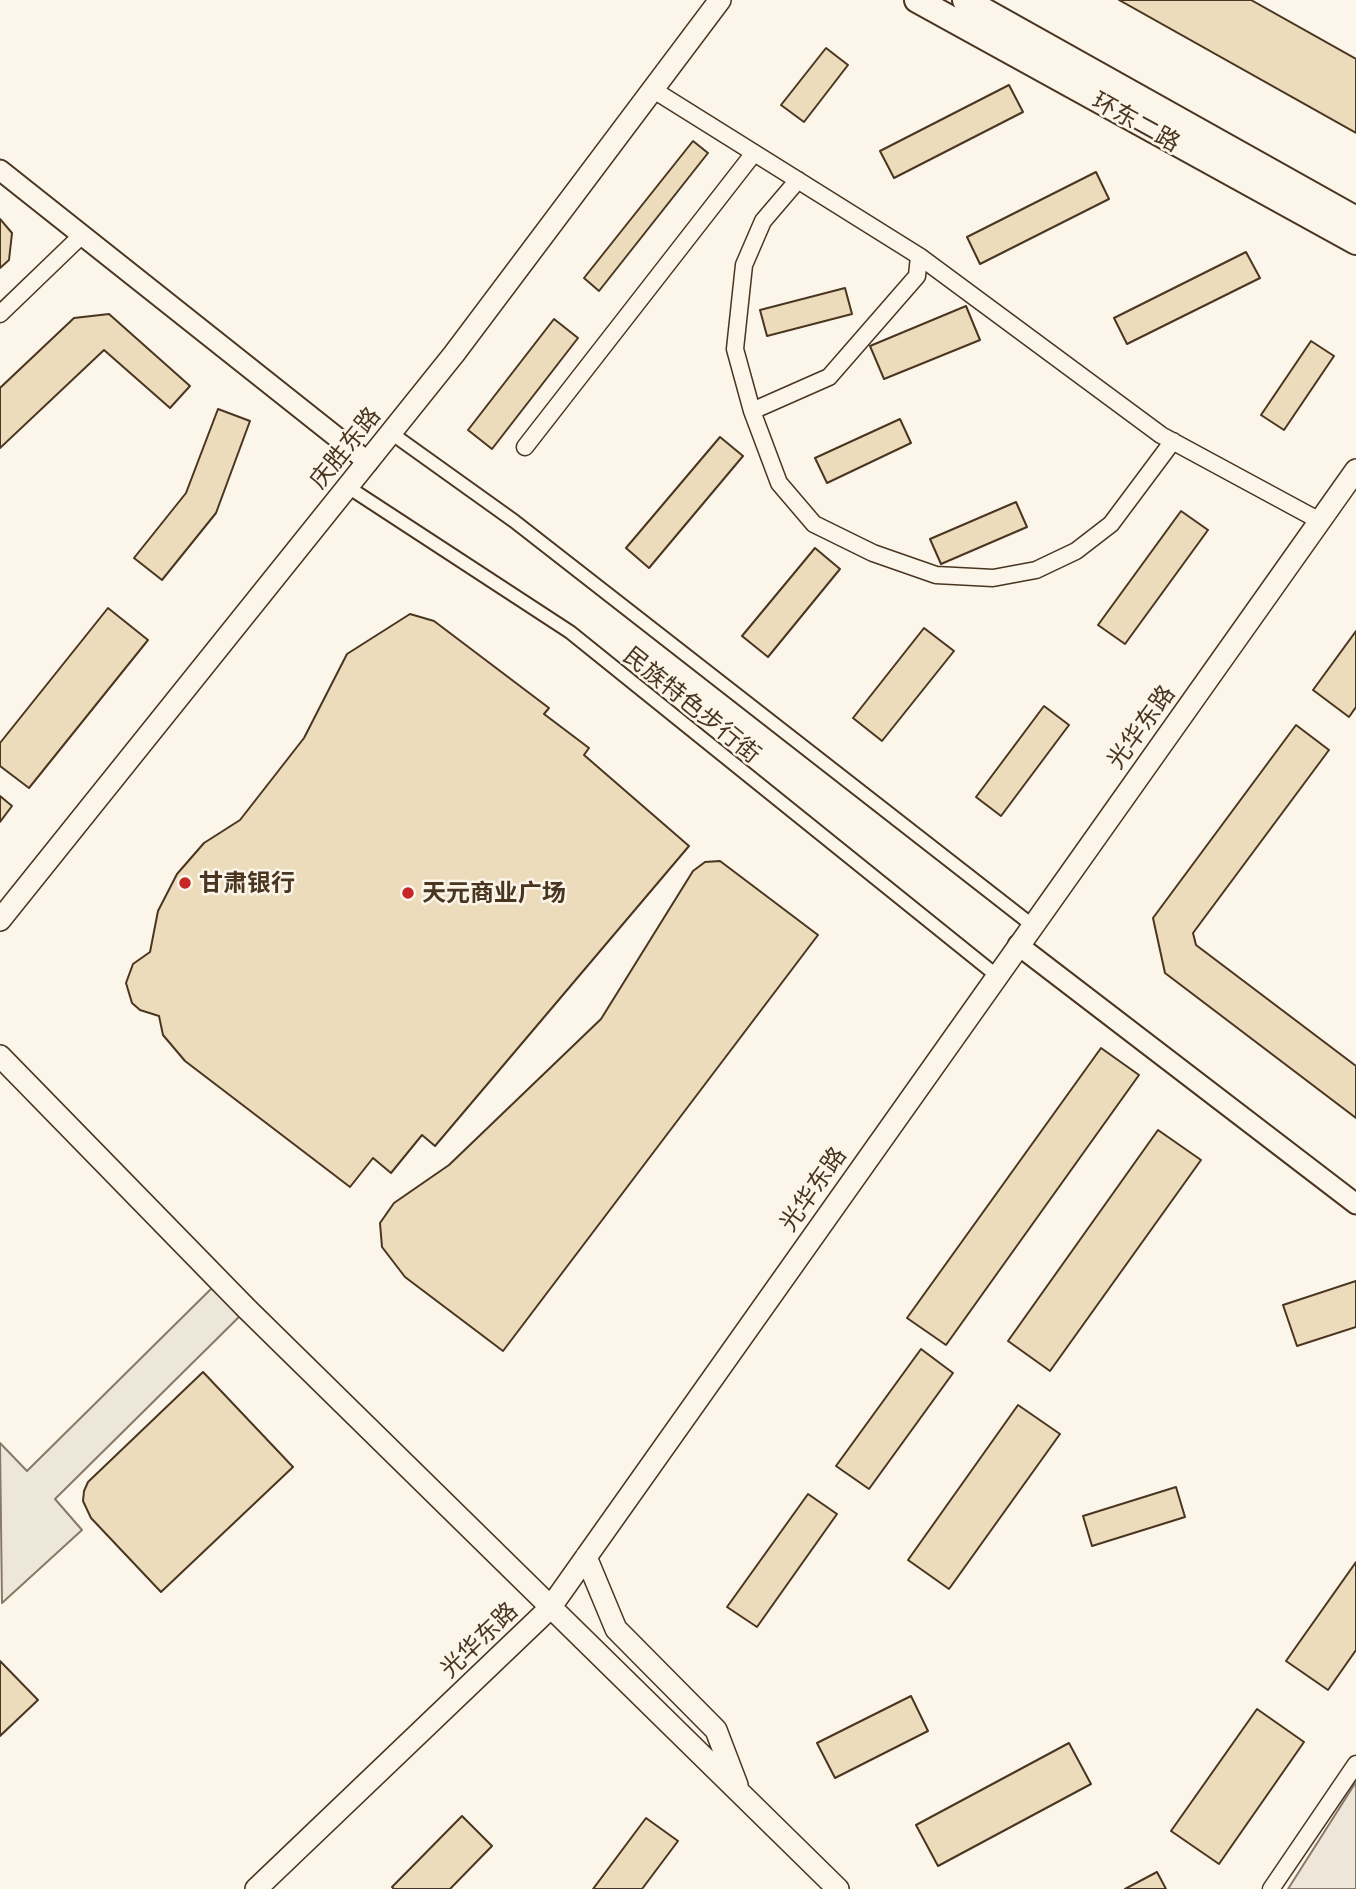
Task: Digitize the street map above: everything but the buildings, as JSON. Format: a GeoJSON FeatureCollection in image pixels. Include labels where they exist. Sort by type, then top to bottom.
{"type":"FeatureCollection","features":[{"type":"Feature","properties":{"kind":"main road","name":"庆胜东路"},"geometry":{"type":"LineString","coordinates":[[0,920],[454,354],[720,0]]}},
{"type":"Feature","properties":{"kind":"main road","name":"环东二路"},"geometry":{"type":"LineString","coordinates":[[917,0],[1356,242]]}},
{"type":"Feature","properties":{"kind":"main road","name":"环东二路"},"geometry":{"type":"LineString","coordinates":[[965,0],[1356,219]]}},
{"type":"Feature","properties":{"kind":"main road","name":"光华东路"},"geometry":{"type":"LineString","coordinates":[[256,1889],[550,1608],[1356,470]]}},
{"type":"Feature","properties":{"kind":"main road"},"geometry":{"type":"LineString","coordinates":[[0,1056],[247,1309],[838,1889]]}},
{"type":"Feature","properties":{"kind":"main road"},"geometry":{"type":"LineString","coordinates":[[586,1557],[616,1629],[716,1730],[740,1794]]}},
{"type":"Feature","properties":{"kind":"street"},"geometry":{"type":"LineString","coordinates":[[652,89],[919,256],[1173,442],[1320,521]]}},
{"type":"Feature","properties":{"kind":"street"},"geometry":{"type":"LineString","coordinates":[[525,447],[754,152]]}},
{"type":"Feature","properties":{"kind":"street"},"geometry":{"type":"LineString","coordinates":[[0,170],[368,462]]}},
{"type":"Feature","properties":{"kind":"street"},"geometry":{"type":"LineString","coordinates":[[798,180],[763,221],[744,265],[735,349],[752,411],[779,483],[814,524],[873,553],[936,575],[993,578],[1036,570],[1076,551],[1111,524],[1173,442]]}},
{"type":"Feature","properties":{"kind":"street"},"geometry":{"type":"LineString","coordinates":[[0,314],[82,235]]}},
{"type":"Feature","properties":{"kind":"street"},"geometry":{"type":"LineString","coordinates":[[752,411],[829,377],[917,276],[919,256]]}},
{"type":"Feature","properties":{"kind":"street","name":"民族特色步行街"},"geometry":{"type":"LineString","coordinates":[[391,433],[514,521],[1032,925]]}},
{"type":"Feature","properties":{"kind":"street","name":"民族特色步行街"},"geometry":{"type":"LineString","coordinates":[[348,487],[570,632],[996,975]]}},
{"type":"Feature","properties":{"kind":"street"},"geometry":{"type":"LineString","coordinates":[[1018,945],[1356,1204]]}},
{"type":"Feature","properties":{"kind":"street"},"geometry":{"type":"LineString","coordinates":[[1271,1889],[1356,1764]]}},
{"type":"Feature","properties":{"kind":"shaded area"},"geometry":{"type":"Polygon","coordinates":[[[219,1281],[247,1309],[55,1499],[82,1530],[2,1603],[0,1443],[27,1471],[219,1281]]]}},
{"type":"Feature","properties":{"kind":"shaded area"},"geometry":{"type":"Polygon","coordinates":[[[1356,1782],[1356,1889],[1288,1889],[1356,1782]]]}},
{"type":"Feature","properties":{"kind":"place","name":"甘肃银行"},"geometry":{"type":"Point","coordinates":[185,883]}},
{"type":"Feature","properties":{"kind":"place","name":"天元商业广场"},"geometry":{"type":"Point","coordinates":[408,893]}}]}
